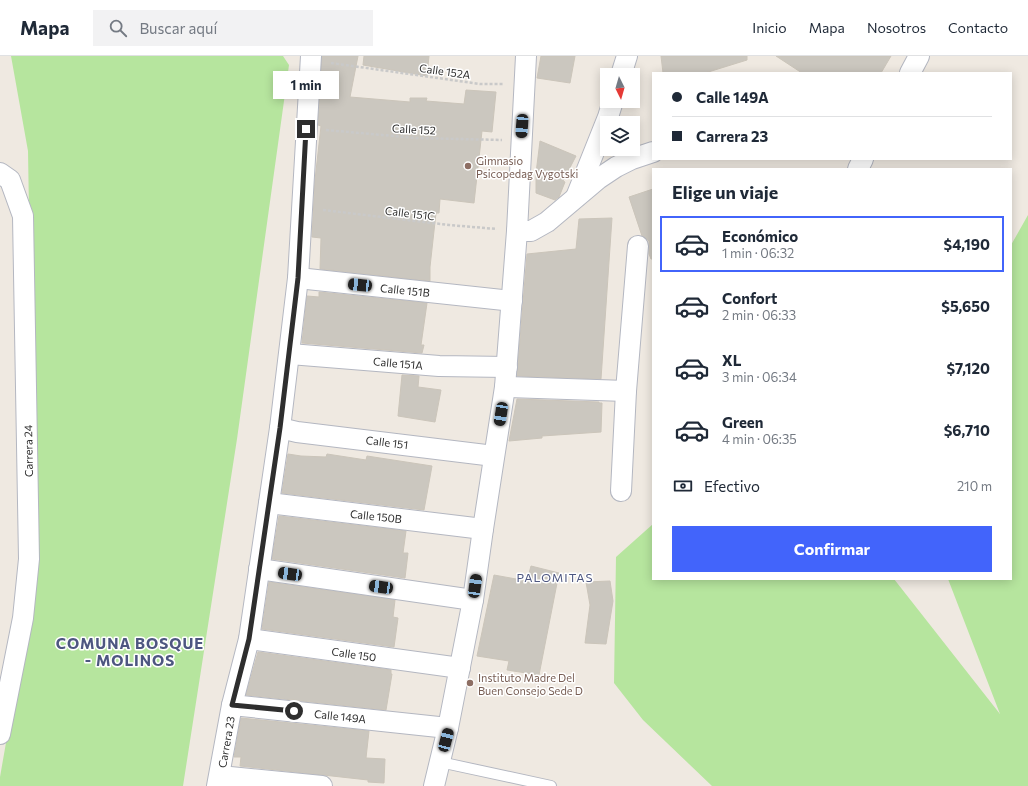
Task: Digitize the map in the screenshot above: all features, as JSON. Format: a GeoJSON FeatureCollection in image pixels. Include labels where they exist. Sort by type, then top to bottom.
{"type":"FeatureCollection","features":[{"type":"Feature","properties":{"kind":"street"},"geometry":{"type":"LineString","coordinates":[[434,786],[448,728],[473,600],[506,377],[517,231],[526,56]]}},
{"type":"Feature","properties":{"kind":"street"},"geometry":{"type":"LineString","coordinates":[[624,68],[628,56]]}},
{"type":"Feature","properties":{"kind":"street"},"geometry":{"type":"LineString","coordinates":[[911,72],[919,56]]}},
{"type":"Feature","properties":{"kind":"street","name":"Carrera 23"},"geometry":{"type":"LineString","coordinates":[[218,781],[232,705],[249,639],[280,428],[298,278],[306,129],[320,59]]}},
{"type":"Feature","properties":{"kind":"street"},"geometry":{"type":"LineString","coordinates":[[575,199],[611,108]]}},
{"type":"Feature","properties":{"kind":"street"},"geometry":{"type":"LineString","coordinates":[[517,231],[531,231],[547,222],[616,167],[632,159],[652,152]]}},
{"type":"Feature","properties":{"kind":"street","name":"Carrera 24"},"geometry":{"type":"LineString","coordinates":[[0,172],[10,180],[23,216],[29,559],[23,618],[0,734]]}},
{"type":"Feature","properties":{"kind":"street"},"geometry":{"type":"LineString","coordinates":[[621,491],[626,391],[638,246]]}},
{"type":"Feature","properties":{"kind":"street","name":"Calle 151B"},"geometry":{"type":"LineString","coordinates":[[298,278],[512,301]]}},
{"type":"Feature","properties":{"kind":"street","name":"Calle 151A"},"geometry":{"type":"LineString","coordinates":[[290,354],[439,366],[506,377],[626,391]]}},
{"type":"Feature","properties":{"kind":"street","name":"Calle 151"},"geometry":{"type":"LineString","coordinates":[[280,428],[296,432],[494,456]]}},
{"type":"Feature","properties":{"kind":"street","name":"Calle 150B"},"geometry":{"type":"LineString","coordinates":[[269,503],[483,529]]}},
{"type":"Feature","properties":{"kind":"street"},"geometry":{"type":"LineString","coordinates":[[259,569],[473,600]]}},
{"type":"Feature","properties":{"kind":"street","name":"Calle 150"},"geometry":{"type":"LineString","coordinates":[[249,639],[460,668]]}},
{"type":"Feature","properties":{"kind":"street","name":"Calle 149A"},"geometry":{"type":"LineString","coordinates":[[232,705],[448,728]]}},
{"type":"Feature","properties":{"kind":"street"},"geometry":{"type":"LineString","coordinates":[[218,781],[322,786]]}},
{"type":"Feature","properties":{"kind":"lane"},"geometry":{"type":"LineString","coordinates":[[440,762],[550,786]]}},
{"type":"Feature","properties":{"kind":"path","name":"Calle 152A"},"geometry":{"type":"LineString","coordinates":[[320,59],[480,84],[525,83]]}},
{"type":"Feature","properties":{"kind":"path","name":"Calle 152"},"geometry":{"type":"LineString","coordinates":[[306,129],[416,138],[521,141]]}},
{"type":"Feature","properties":{"kind":"path","name":"Calle 151C"},"geometry":{"type":"LineString","coordinates":[[302,208],[449,225],[517,231]]}},
{"type":"Feature","properties":{"kind":"green space"},"geometry":{"type":"Polygon","coordinates":[[[11,56],[283,56],[289,65],[237,439],[183,786],[0,786],[0,777],[35,577],[28,151],[11,56]]]}},
{"type":"Feature","properties":{"kind":"green space"},"geometry":{"type":"Polygon","coordinates":[[[1028,215],[1028,786],[712,786],[643,720],[614,683],[616,557],[652,525],[652,580],[895,580],[1000,714],[948,580],[1012,580],[1012,243],[1028,215]]]}},
{"type":"Feature","properties":{"kind":"building"},"geometry":{"type":"Polygon","coordinates":[[[322,56],[358,56],[350,97],[410,102],[410,98],[427,98],[426,101],[464,104],[466,90],[496,92],[492,132],[482,131],[474,203],[440,199],[439,213],[436,213],[430,267],[430,281],[320,269],[321,238],[312,237],[315,180],[321,126],[318,125],[322,56]]]}},
{"type":"Feature","properties":{"kind":"building"},"geometry":{"type":"Polygon","coordinates":[[[364,56],[429,56],[427,76],[363,65],[364,56]]]}},
{"type":"Feature","properties":{"kind":"building"},"geometry":{"type":"Polygon","coordinates":[[[541,56],[575,56],[570,83],[537,78],[541,56]]]}},
{"type":"Feature","properties":{"kind":"building"},"geometry":{"type":"Polygon","coordinates":[[[661,56],[747,56],[747,60],[708,72],[663,72],[661,56]]]}},
{"type":"Feature","properties":{"kind":"building"},"geometry":{"type":"Polygon","coordinates":[[[776,56],[891,56],[882,72],[800,72],[776,56]]]}},
{"type":"Feature","properties":{"kind":"building"},"geometry":{"type":"Polygon","coordinates":[[[540,141],[576,156],[563,181],[565,182],[559,197],[555,200],[536,193],[536,173],[540,141]]]}},
{"type":"Feature","properties":{"kind":"building"},"geometry":{"type":"Polygon","coordinates":[[[652,189],[652,259],[649,254],[649,241],[642,236],[629,197],[652,189]]]}},
{"type":"Feature","properties":{"kind":"building"},"geometry":{"type":"Polygon","coordinates":[[[612,218],[601,379],[517,376],[527,254],[576,249],[579,219],[612,218]]]}},
{"type":"Feature","properties":{"kind":"building"},"geometry":{"type":"Polygon","coordinates":[[[319,292],[427,303],[421,345],[424,345],[422,353],[302,343],[307,296],[319,297],[319,292]]]}},
{"type":"Feature","properties":{"kind":"building"},"geometry":{"type":"Polygon","coordinates":[[[402,375],[419,376],[418,387],[441,390],[435,422],[398,416],[402,375]]]}},
{"type":"Feature","properties":{"kind":"building"},"geometry":{"type":"Polygon","coordinates":[[[517,399],[602,403],[601,432],[542,436],[542,438],[509,441],[517,399]]]}},
{"type":"Feature","properties":{"kind":"building"},"geometry":{"type":"Polygon","coordinates":[[[288,454],[326,457],[327,454],[366,460],[367,456],[432,466],[424,510],[282,493],[288,454]]]}},
{"type":"Feature","properties":{"kind":"building"},"geometry":{"type":"Polygon","coordinates":[[[279,516],[406,531],[403,553],[408,553],[405,578],[272,559],[279,516]]]}},
{"type":"Feature","properties":{"kind":"building"},"geometry":{"type":"Polygon","coordinates":[[[531,566],[559,573],[539,675],[507,670],[509,661],[477,656],[494,575],[527,581],[531,566]]]}},
{"type":"Feature","properties":{"kind":"building"},"geometry":{"type":"Polygon","coordinates":[[[610,581],[613,601],[606,644],[585,643],[590,605],[586,582],[610,581]]]}},
{"type":"Feature","properties":{"kind":"building"},"geometry":{"type":"Polygon","coordinates":[[[269,582],[395,600],[393,617],[398,618],[394,647],[262,629],[269,582]]]}},
{"type":"Feature","properties":{"kind":"building"},"geometry":{"type":"Polygon","coordinates":[[[258,652],[391,670],[392,674],[386,710],[246,695],[258,652]]]}},
{"type":"Feature","properties":{"kind":"building"},"geometry":{"type":"Polygon","coordinates":[[[241,718],[369,731],[366,758],[385,759],[384,783],[240,766],[241,757],[234,757],[241,718]]]}},
{"type":"Feature","properties":{"kind":"place","name":"Gimnasio Psicopedag Vygotski"},"geometry":{"type":"Point","coordinates":[468,166]}},
{"type":"Feature","properties":{"kind":"place","name":"Instituto Madre Del Buen Consejo Sede D"},"geometry":{"type":"Point","coordinates":[470,683]}},
{"type":"Feature","properties":{"kind":"district","name":"PALOMITAS"},"geometry":{"type":"Point","coordinates":[555,577]}},
{"type":"Feature","properties":{"kind":"district","name":"COMUNA BOSQUE - MOLINOS"},"geometry":{"type":"Point","coordinates":[130,652]}},
{"type":"Feature","properties":{"kind":"route"},"geometry":{"type":"LineString","coordinates":[[294,711],[232,705],[249,639],[290,354],[298,278],[306,129]]}}]}
